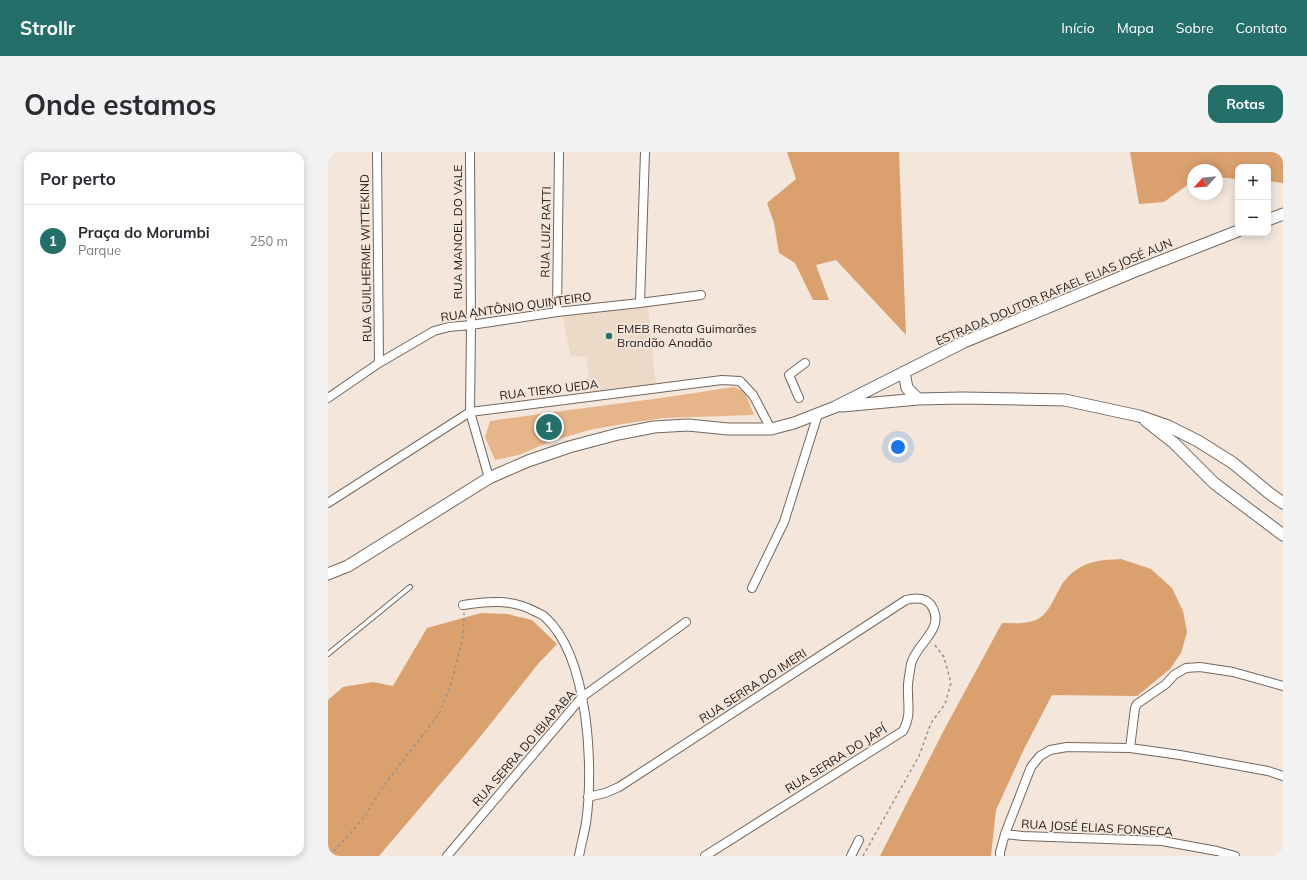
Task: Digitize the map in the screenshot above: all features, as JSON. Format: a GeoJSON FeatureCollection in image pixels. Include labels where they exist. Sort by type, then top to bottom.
{"type":"FeatureCollection","features":[{"type":"Feature","properties":{"kind":"main road"},"geometry":{"type":"LineString","coordinates":[[1271,219],[1283,214]]}},
{"type":"Feature","properties":{"kind":"main road","name":"ESTRADA DOUTOR RAFAEL ELIAS JOSÉ AUN"},"geometry":{"type":"LineString","coordinates":[[328,574],[348,566],[489,478],[528,460],[618,434],[654,427],[688,425],[728,429],[771,429],[794,423],[835,407],[964,342],[1138,270],[1235,232]]}},
{"type":"Feature","properties":{"kind":"main road"},"geometry":{"type":"LineString","coordinates":[[904,372],[907,388],[918,399]]}},
{"type":"Feature","properties":{"kind":"main road"},"geometry":{"type":"LineString","coordinates":[[835,407],[918,399],[962,398],[1065,400],[1139,416],[1168,426],[1198,441],[1233,463],[1283,503]]}},
{"type":"Feature","properties":{"kind":"main road"},"geometry":{"type":"LineString","coordinates":[[1139,416],[1174,443],[1214,483],[1283,535]]}},
{"type":"Feature","properties":{"kind":"main road"},"geometry":{"type":"LineString","coordinates":[[328,581],[348,566]]}},
{"type":"Feature","properties":{"kind":"street","name":"RUA GUILHERME WITTEKIND"},"geometry":{"type":"LineString","coordinates":[[377,152],[379,363]]}},
{"type":"Feature","properties":{"kind":"street","name":"RUA MANOEL DO VALE"},"geometry":{"type":"LineString","coordinates":[[470,152],[470,412],[489,478]]}},
{"type":"Feature","properties":{"kind":"street","name":"RUA LUIZ RATTI"},"geometry":{"type":"LineString","coordinates":[[557,312],[559,152]]}},
{"type":"Feature","properties":{"kind":"street"},"geometry":{"type":"LineString","coordinates":[[640,303],[645,152]]}},
{"type":"Feature","properties":{"kind":"street","name":"RUA ANTÔNIO QUINTEIRO"},"geometry":{"type":"LineString","coordinates":[[328,398],[379,363],[434,331],[449,327],[557,312],[701,295]]}},
{"type":"Feature","properties":{"kind":"street"},"geometry":{"type":"LineString","coordinates":[[799,398],[788,375],[805,363]]}},
{"type":"Feature","properties":{"kind":"street","name":"RUA TIEKO UEDA"},"geometry":{"type":"LineString","coordinates":[[328,503],[470,412],[722,380],[740,381],[753,396],[771,429]]}},
{"type":"Feature","properties":{"kind":"street"},"geometry":{"type":"LineString","coordinates":[[752,588],[784,522],[818,414]]}},
{"type":"Feature","properties":{"kind":"street","name":"RUA SERRA DO IMERI"},"geometry":{"type":"LineString","coordinates":[[588,796],[605,793],[619,787],[906,600],[917,598],[930,603]]}},
{"type":"Feature","properties":{"kind":"street"},"geometry":{"type":"LineString","coordinates":[[463,605],[483,602],[505,602],[525,606],[544,616],[561,635],[574,665],[582,697],[588,741],[588,796],[586,823],[579,856]]}},
{"type":"Feature","properties":{"kind":"street","name":"RUA SERRA DO JAPÍ"},"geometry":{"type":"LineString","coordinates":[[705,856],[903,731],[908,721],[909,709],[907,691],[913,657],[924,641],[928,638],[936,620],[935,611],[930,603]]}},
{"type":"Feature","properties":{"kind":"street","name":"RUA SERRA DO IBIAPABA"},"geometry":{"type":"LineString","coordinates":[[447,856],[582,697],[686,622]]}},
{"type":"Feature","properties":{"kind":"street"},"geometry":{"type":"LineString","coordinates":[[1130,748],[1135,708],[1137,704],[1166,684],[1174,675],[1186,668],[1200,667],[1232,672],[1282,684]]}},
{"type":"Feature","properties":{"kind":"street"},"geometry":{"type":"LineString","coordinates":[[1000,856],[1004,834],[1031,767],[1040,756],[1050,750],[1067,747],[1130,748],[1180,755],[1268,771],[1283,776]]}},
{"type":"Feature","properties":{"kind":"street","name":"RUA JOSÉ ELIAS FONSECA"},"geometry":{"type":"LineString","coordinates":[[1004,834],[1162,841],[1217,851],[1235,856]]}},
{"type":"Feature","properties":{"kind":"street"},"geometry":{"type":"LineString","coordinates":[[851,856],[859,840]]}},
{"type":"Feature","properties":{"kind":"lane"},"geometry":{"type":"LineString","coordinates":[[328,654],[410,587]]}},
{"type":"Feature","properties":{"kind":"path"},"geometry":{"type":"LineString","coordinates":[[330,856],[365,816],[385,784],[439,714],[451,684],[462,641],[464,623],[463,605]]}},
{"type":"Feature","properties":{"kind":"path"},"geometry":{"type":"LineString","coordinates":[[863,856],[919,756],[931,723],[945,704],[951,683],[944,657],[928,638]]}},
{"type":"Feature","properties":{"kind":"shaded area"},"geometry":{"type":"Polygon","coordinates":[[[787,152],[899,152],[906,335],[836,260],[816,265],[829,300],[813,300],[795,263],[779,253],[774,223],[767,203],[796,179],[787,152]]]}},
{"type":"Feature","properties":{"kind":"shaded area"},"geometry":{"type":"Polygon","coordinates":[[[1130,152],[1283,152],[1283,183],[1271,181],[1271,164],[1235,164],[1235,179],[1223,178],[1223,164],[1187,164],[1187,185],[1164,202],[1139,204],[1130,152]]]}},
{"type":"Feature","properties":{"kind":"shaded area","name":"EMEB Renata Guimarães Brandão Anadão"},"geometry":{"type":"Polygon","coordinates":[[[648,307],[656,386],[589,397],[587,357],[571,356],[562,315],[648,307]]]}},
{"type":"Feature","properties":{"kind":"shaded area"},"geometry":{"type":"Polygon","coordinates":[[[734,387],[745,392],[754,415],[664,418],[629,423],[589,430],[549,442],[519,455],[495,460],[485,437],[490,421],[734,387]]]}},
{"type":"Feature","properties":{"kind":"shaded area"},"geometry":{"type":"Polygon","coordinates":[[[1121,559],[1151,569],[1172,588],[1183,611],[1187,632],[1181,653],[1170,669],[1137,696],[1052,695],[1025,747],[996,810],[991,856],[880,856],[944,730],[1002,623],[1022,623],[1037,620],[1047,611],[1063,583],[1076,570],[1093,562],[1121,559]]]}},
{"type":"Feature","properties":{"kind":"shaded area"},"geometry":{"type":"Polygon","coordinates":[[[481,613],[507,614],[532,620],[557,644],[538,664],[476,742],[379,856],[328,856],[328,700],[343,687],[373,682],[393,686],[427,628],[481,613]]]}},
{"type":"Feature","properties":{"kind":"place","name":"EMEB Renata Guimarães Brandão Anadão"},"geometry":{"type":"Point","coordinates":[609,336]}},
{"type":"Feature","properties":{"kind":"place","name":"Praça do Morumbi"},"geometry":{"type":"Point","coordinates":[549,427]}}]}
